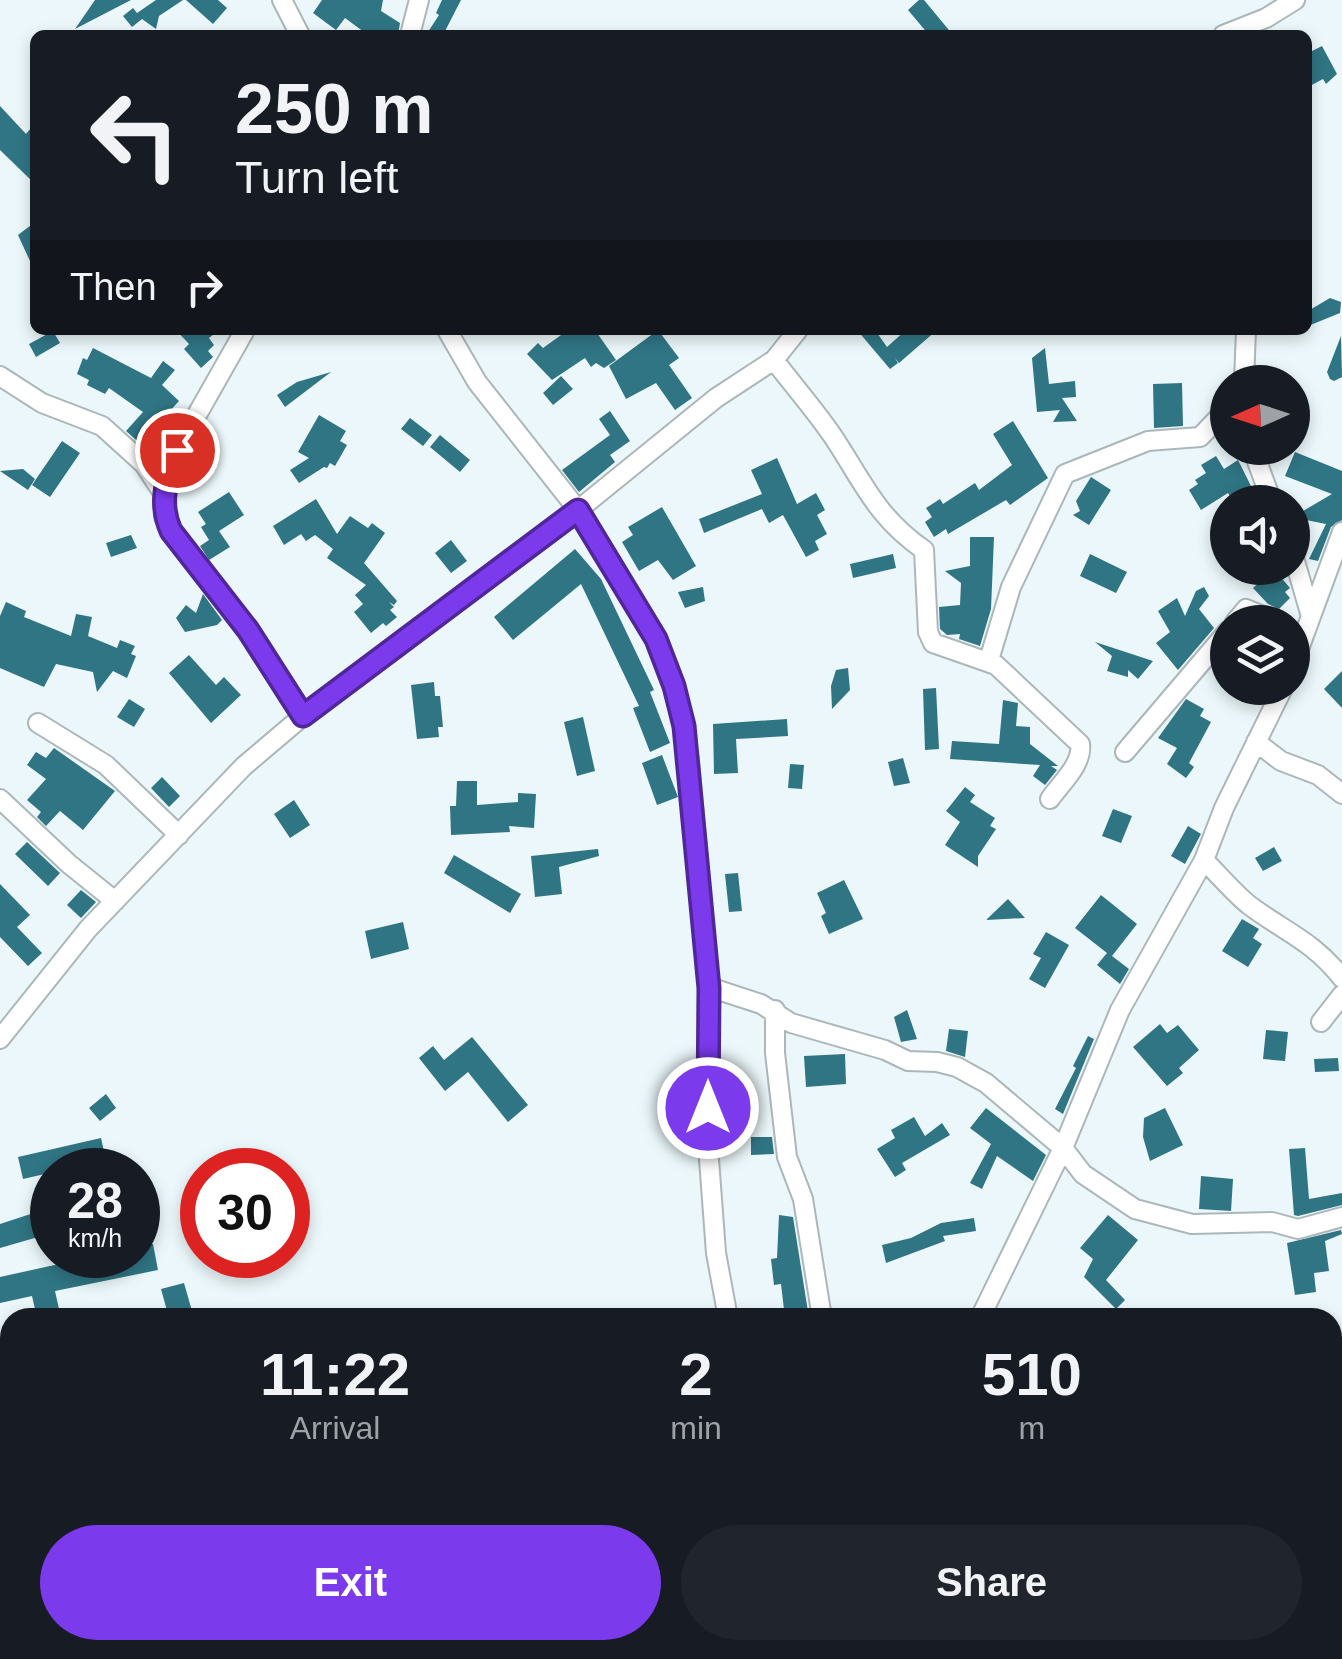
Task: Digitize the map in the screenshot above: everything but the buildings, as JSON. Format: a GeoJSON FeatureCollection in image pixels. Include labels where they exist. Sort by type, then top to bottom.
{"type":"FeatureCollection","features":[{"type":"Feature","properties":{"kind":"street"},"geometry":{"type":"LineString","coordinates":[[282,0],[297,30]]}},
{"type":"Feature","properties":{"kind":"street"},"geometry":{"type":"LineString","coordinates":[[411,30],[419,0]]}},
{"type":"Feature","properties":{"kind":"street"},"geometry":{"type":"LineString","coordinates":[[1236,30],[1295,0]]}},
{"type":"Feature","properties":{"kind":"street"},"geometry":{"type":"LineString","coordinates":[[242,335],[177,450],[163,493],[164,516],[171,531],[248,630],[303,716]]}},
{"type":"Feature","properties":{"kind":"street"},"geometry":{"type":"LineString","coordinates":[[450,335],[477,382],[578,510],[656,639],[674,686],[689,760],[709,988],[709,1164],[716,1253],[726,1308]]}},
{"type":"Feature","properties":{"kind":"street"},"geometry":{"type":"LineString","coordinates":[[0,1039],[88,929],[244,766],[303,716],[578,510],[716,398],[774,360],[794,335]]}},
{"type":"Feature","properties":{"kind":"street"},"geometry":{"type":"LineString","coordinates":[[1245,365],[1246,335]]}},
{"type":"Feature","properties":{"kind":"street"},"geometry":{"type":"LineString","coordinates":[[774,360],[833,436],[855,476],[884,515],[900,534],[924,550],[928,632],[933,643],[989,660],[1080,744],[1078,761],[1050,798]]}},
{"type":"Feature","properties":{"kind":"street"},"geometry":{"type":"LineString","coordinates":[[0,376],[42,403],[102,426],[144,464],[163,493]]}},
{"type":"Feature","properties":{"kind":"street"},"geometry":{"type":"LineString","coordinates":[[989,660],[1011,588],[1065,474],[1148,441],[1200,437],[1210,427]]}},
{"type":"Feature","properties":{"kind":"street"},"geometry":{"type":"LineString","coordinates":[[1310,613],[1342,532]]}},
{"type":"Feature","properties":{"kind":"street"},"geometry":{"type":"LineString","coordinates":[[1125,752],[1210,652]]}},
{"type":"Feature","properties":{"kind":"street"},"geometry":{"type":"LineString","coordinates":[[985,1308],[1062,1148],[1120,1010],[1204,860],[1224,808],[1274,705]]}},
{"type":"Feature","properties":{"kind":"street"},"geometry":{"type":"LineString","coordinates":[[38,722],[106,765],[179,835]]}},
{"type":"Feature","properties":{"kind":"street"},"geometry":{"type":"LineString","coordinates":[[1256,742],[1281,762],[1318,774],[1342,794]]}},
{"type":"Feature","properties":{"kind":"street"},"geometry":{"type":"LineString","coordinates":[[0,799],[116,901]]}},
{"type":"Feature","properties":{"kind":"street"},"geometry":{"type":"LineString","coordinates":[[1204,860],[1245,902],[1285,932],[1312,944],[1342,978]]}},
{"type":"Feature","properties":{"kind":"street"},"geometry":{"type":"LineString","coordinates":[[709,988],[775,1010],[791,1023],[908,1060],[957,1067],[986,1082],[1062,1148],[1083,1174],[1134,1209],[1170,1221],[1220,1225],[1272,1222],[1298,1229],[1342,1216]]}},
{"type":"Feature","properties":{"kind":"street"},"geometry":{"type":"LineString","coordinates":[[1320,1022],[1342,995]]}},
{"type":"Feature","properties":{"kind":"street"},"geometry":{"type":"LineString","coordinates":[[775,1010],[784,1140],[803,1199],[820,1308]]}},
{"type":"Feature","properties":{"kind":"route"},"geometry":{"type":"LineString","coordinates":[[177,450],[163,493],[164,516],[171,531],[248,630],[303,716],[578,510],[656,639],[684,726],[709,988],[708,1108]]}}]}
